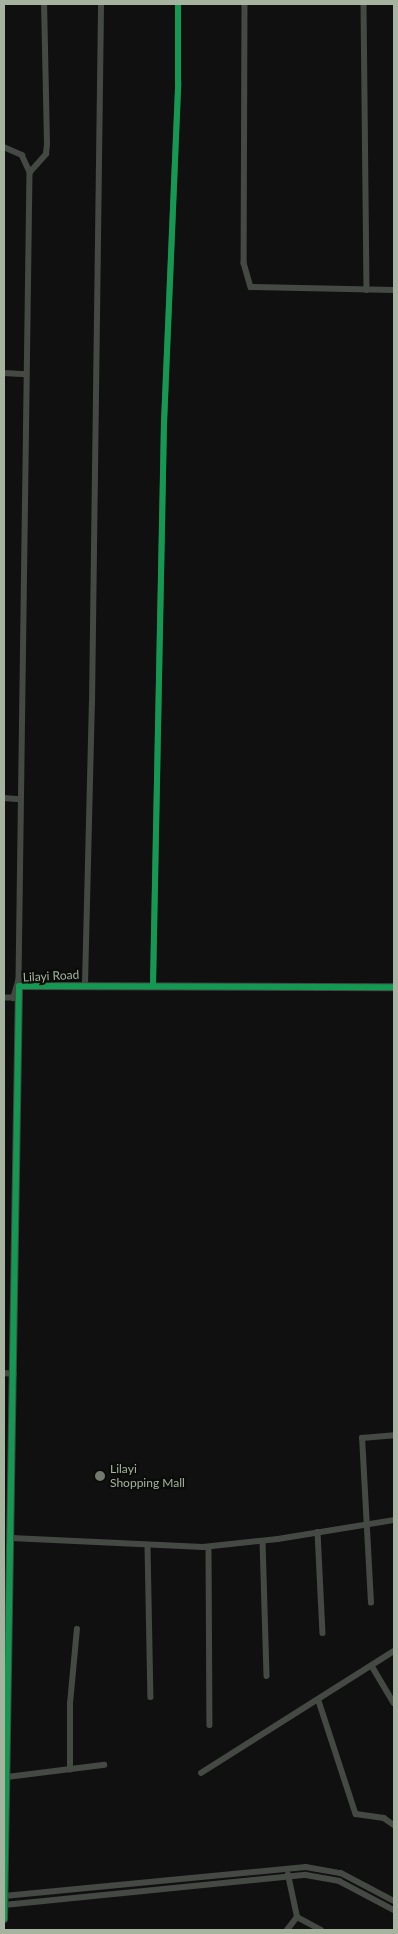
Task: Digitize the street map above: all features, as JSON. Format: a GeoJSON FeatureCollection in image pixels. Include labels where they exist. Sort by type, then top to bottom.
{"type":"FeatureCollection","features":[{"type":"Feature","properties":{"kind":"street"},"geometry":{"type":"LineString","coordinates":[[30,172],[46,154],[47,144],[44,4]]}},
{"type":"Feature","properties":{"kind":"street"},"geometry":{"type":"LineString","coordinates":[[85,985],[101,4]]}},
{"type":"Feature","properties":{"kind":"street"},"geometry":{"type":"LineString","coordinates":[[153,985],[164,453],[178,83],[178,4]]}},
{"type":"Feature","properties":{"kind":"street"},"geometry":{"type":"LineString","coordinates":[[245,4],[246,279],[250,288],[394,290]]}},
{"type":"Feature","properties":{"kind":"street"},"geometry":{"type":"LineString","coordinates":[[364,4],[367,290]]}},
{"type":"Feature","properties":{"kind":"street"},"geometry":{"type":"LineString","coordinates":[[4,147],[22,155],[30,172],[20,799],[19,986],[14,998],[4,998]]}},
{"type":"Feature","properties":{"kind":"street"},"geometry":{"type":"LineString","coordinates":[[4,373],[26,374]]}},
{"type":"Feature","properties":{"kind":"street"},"geometry":{"type":"LineString","coordinates":[[4,798],[20,799]]}},
{"type":"Feature","properties":{"kind":"street","name":"Lilayi Road"},"geometry":{"type":"LineString","coordinates":[[4,1919],[7,1776],[7,1537],[14,1374],[19,986],[394,987]]}},
{"type":"Feature","properties":{"kind":"street"},"geometry":{"type":"LineString","coordinates":[[4,1373],[14,1374]]}},
{"type":"Feature","properties":{"kind":"street"},"geometry":{"type":"LineString","coordinates":[[372,1603],[362,1438],[394,1435]]}},
{"type":"Feature","properties":{"kind":"street"},"geometry":{"type":"LineString","coordinates":[[7,1537],[148,1546],[209,1547],[263,1541],[394,1520]]}},
{"type":"Feature","properties":{"kind":"street"},"geometry":{"type":"LineString","coordinates":[[318,1532],[323,1633]]}},
{"type":"Feature","properties":{"kind":"street"},"geometry":{"type":"LineString","coordinates":[[263,1541],[267,1676]]}},
{"type":"Feature","properties":{"kind":"street"},"geometry":{"type":"LineString","coordinates":[[148,1546],[151,1697]]}},
{"type":"Feature","properties":{"kind":"street"},"geometry":{"type":"LineString","coordinates":[[209,1547],[210,1725]]}},
{"type":"Feature","properties":{"kind":"street"},"geometry":{"type":"LineString","coordinates":[[70,1770],[70,1704],[77,1630]]}},
{"type":"Feature","properties":{"kind":"street"},"geometry":{"type":"LineString","coordinates":[[201,1773],[319,1701],[394,1651]]}},
{"type":"Feature","properties":{"kind":"street"},"geometry":{"type":"LineString","coordinates":[[372,1666],[394,1703]]}},
{"type":"Feature","properties":{"kind":"street"},"geometry":{"type":"LineString","coordinates":[[319,1701],[356,1814],[384,1818],[394,1825]]}},
{"type":"Feature","properties":{"kind":"street"},"geometry":{"type":"LineString","coordinates":[[7,1776],[104,1765]]}},
{"type":"Feature","properties":{"kind":"street"},"geometry":{"type":"LineString","coordinates":[[4,1896],[306,1866],[341,1873],[394,1901]]}},
{"type":"Feature","properties":{"kind":"street"},"geometry":{"type":"LineString","coordinates":[[286,1868],[297,1918]]}},
{"type":"Feature","properties":{"kind":"street"},"geometry":{"type":"LineString","coordinates":[[4,1905],[306,1875],[339,1881],[394,1910]]}},
{"type":"Feature","properties":{"kind":"street"},"geometry":{"type":"LineString","coordinates":[[287,1930],[297,1918]]}},
{"type":"Feature","properties":{"kind":"street"},"geometry":{"type":"LineString","coordinates":[[297,1918],[320,1930]]}},
{"type":"Feature","properties":{"kind":"cycle path"},"geometry":{"type":"LineString","coordinates":[[153,985],[164,423],[178,83],[178,4]]}},
{"type":"Feature","properties":{"kind":"cycle path"},"geometry":{"type":"LineString","coordinates":[[4,1919],[19,986],[394,987]]}},
{"type":"Feature","properties":{"kind":"place","name":"Lilayi Shopping Mall"},"geometry":{"type":"Point","coordinates":[100,1476]}}]}
